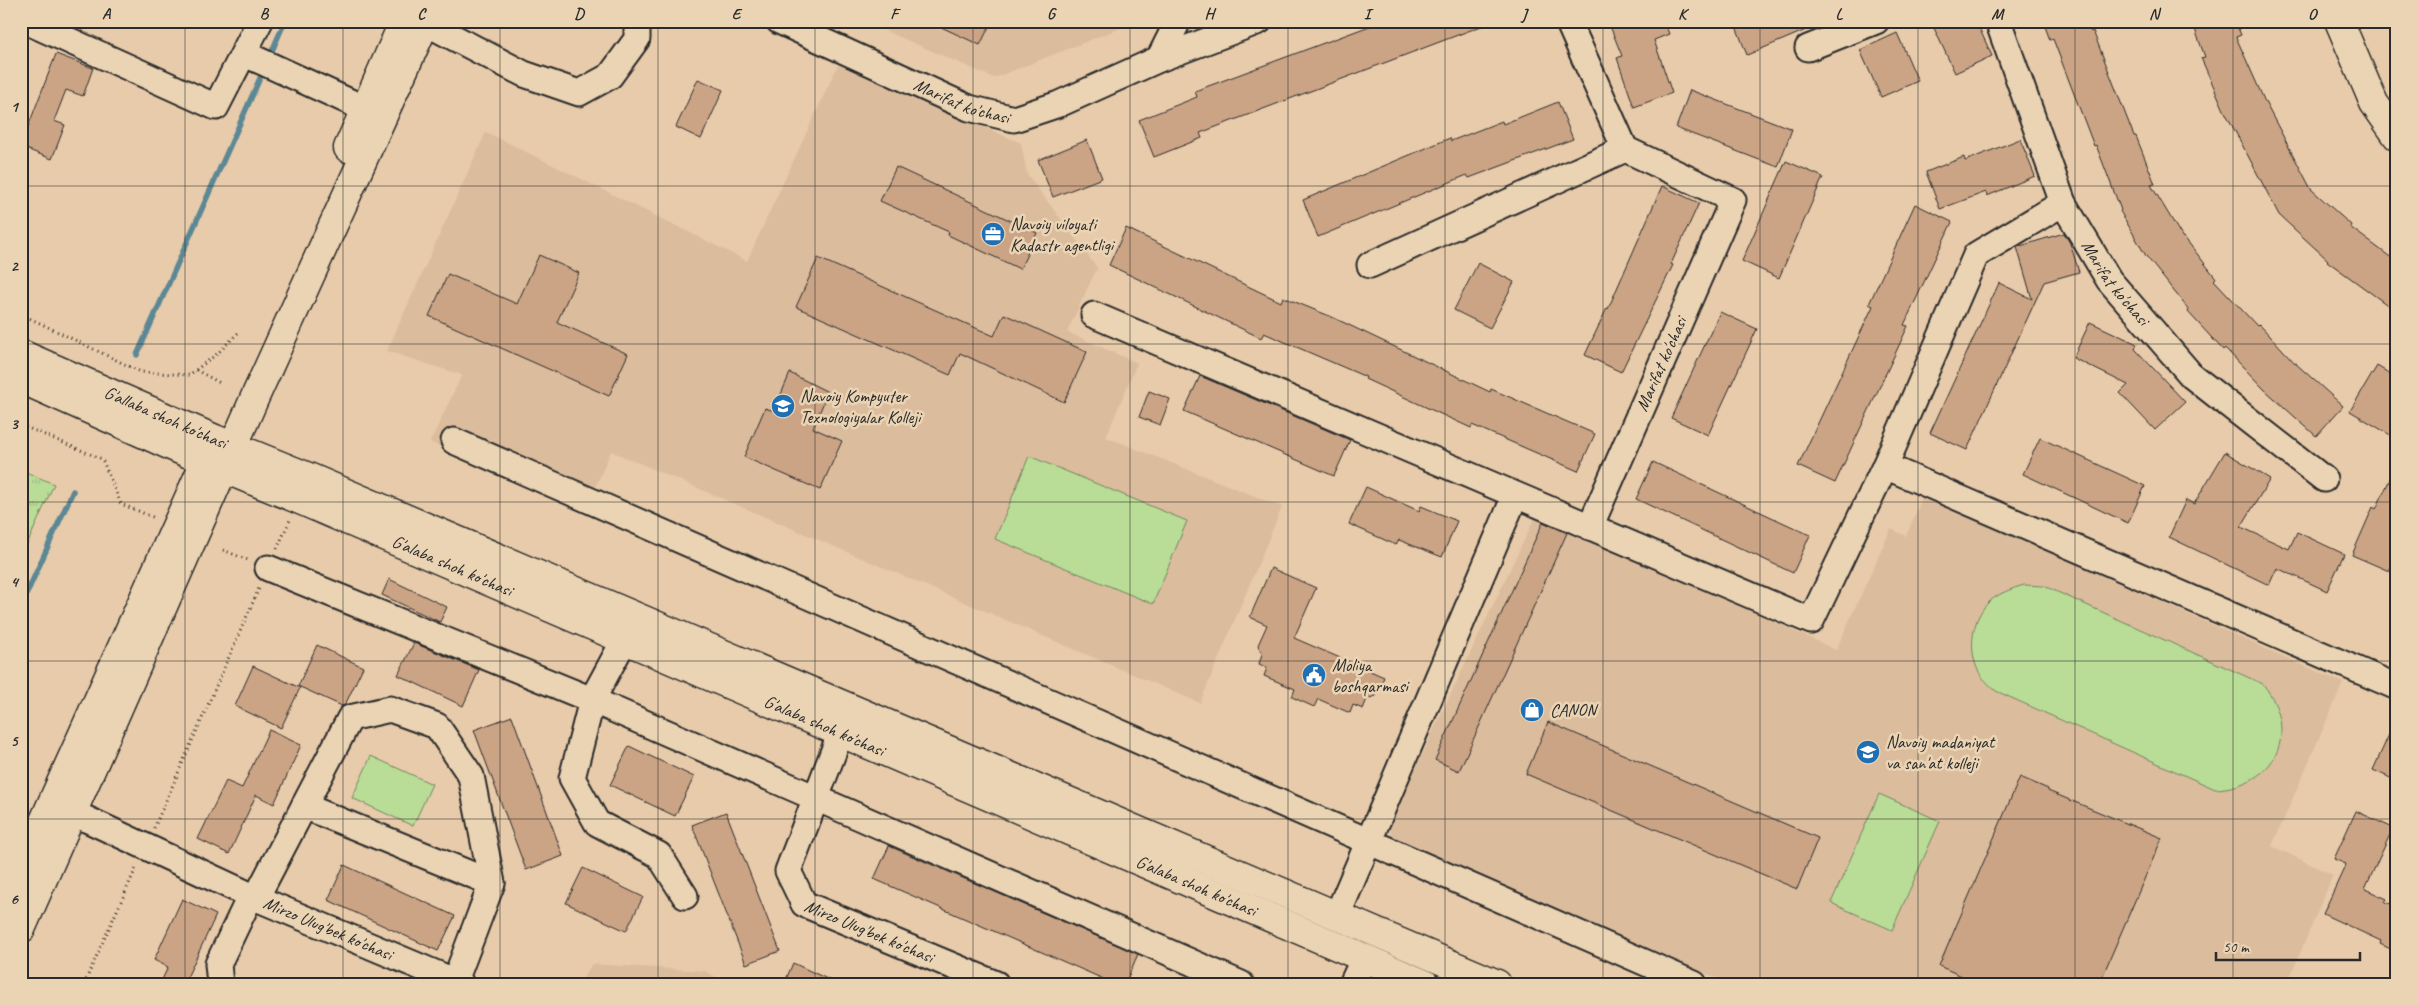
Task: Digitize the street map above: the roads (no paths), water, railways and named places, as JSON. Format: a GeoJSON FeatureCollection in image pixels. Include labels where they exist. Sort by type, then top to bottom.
{"type":"FeatureCollection","features":[{"type":"Feature","properties":{"kind":"main road"},"geometry":{"type":"LineString","coordinates":[[2339,21],[2374,103],[2397,136]]}},
{"type":"Feature","properties":{"kind":"main road"},"geometry":{"type":"LineString","coordinates":[[2356,21],[2383,84],[2397,110]]}},
{"type":"Feature","properties":{"kind":"main road"},"geometry":{"type":"LineString","coordinates":[[21,929],[62,808],[219,454],[374,113],[418,22]]}},
{"type":"Feature","properties":{"kind":"main road","name":"G'allaba shoh ko'chasi"},"geometry":{"type":"LineString","coordinates":[[21,354],[219,454]]}},
{"type":"Feature","properties":{"kind":"main road","name":"G'allaba shoh ko'chasi"},"geometry":{"type":"LineString","coordinates":[[21,380],[219,454],[312,478]]}},
{"type":"Feature","properties":{"kind":"main road","name":"G'alaba shoh ko'chasi"},"geometry":{"type":"LineString","coordinates":[[219,454],[625,639],[1425,984]]}},
{"type":"Feature","properties":{"kind":"main road","name":"G'alaba shoh ko'chasi"},"geometry":{"type":"LineString","coordinates":[[312,478],[1497,984]]}},
{"type":"Feature","properties":{"kind":"main road"},"geometry":{"type":"LineString","coordinates":[[21,872],[62,808]]}},
{"type":"Feature","properties":{"kind":"street"},"geometry":{"type":"LineString","coordinates":[[26,21],[216,107],[245,54],[260,21]]}},
{"type":"Feature","properties":{"kind":"street"},"geometry":{"type":"LineString","coordinates":[[418,22],[524,74],[579,93],[610,76],[637,39],[638,21]]}},
{"type":"Feature","properties":{"kind":"street","name":"Marifat ko'chasi"},"geometry":{"type":"LineString","coordinates":[[779,21],[969,108],[1014,119],[1059,104],[1160,59],[1259,21]]}},
{"type":"Feature","properties":{"kind":"street"},"geometry":{"type":"LineString","coordinates":[[1160,59],[1178,21]]}},
{"type":"Feature","properties":{"kind":"street"},"geometry":{"type":"LineString","coordinates":[[1370,265],[1625,149],[1568,21]]}},
{"type":"Feature","properties":{"kind":"street"},"geometry":{"type":"LineString","coordinates":[[1808,48],[1876,21]]}},
{"type":"Feature","properties":{"kind":"street","name":"Marifat ko'chasi"},"geometry":{"type":"LineString","coordinates":[[1998,21],[2063,203],[2109,280],[2192,376],[2324,479]]}},
{"type":"Feature","properties":{"kind":"street"},"geometry":{"type":"LineString","coordinates":[[245,54],[374,113]]}},
{"type":"Feature","properties":{"kind":"street","name":"Marifat ko'chasi"},"geometry":{"type":"LineString","coordinates":[[1590,527],[1733,200],[1625,149]]}},
{"type":"Feature","properties":{"kind":"street"},"geometry":{"type":"LineString","coordinates":[[1094,315],[1811,621],[1885,466],[1976,254],[2063,203]]}},
{"type":"Feature","properties":{"kind":"street"},"geometry":{"type":"LineString","coordinates":[[454,441],[1694,984]]}},
{"type":"Feature","properties":{"kind":"street"},"geometry":{"type":"LineString","coordinates":[[1885,466],[2397,687]]}},
{"type":"Feature","properties":{"kind":"street"},"geometry":{"type":"LineString","coordinates":[[1337,916],[1515,496]]}},
{"type":"Feature","properties":{"kind":"street"},"geometry":{"type":"LineString","coordinates":[[268,568],[592,700],[1241,984]]}},
{"type":"Feature","properties":{"kind":"street"},"geometry":{"type":"LineString","coordinates":[[625,639],[592,700],[572,778],[597,823],[659,854],[685,896]]}},
{"type":"Feature","properties":{"kind":"street"},"geometry":{"type":"LineString","coordinates":[[220,984],[218,964],[350,718],[390,709],[437,726],[471,776],[492,883],[458,983]]}},
{"type":"Feature","properties":{"kind":"street"},"geometry":{"type":"LineString","coordinates":[[816,797],[841,732]]}},
{"type":"Feature","properties":{"kind":"street","name":"Mirzo Ulug'bek ko'chasi"},"geometry":{"type":"LineString","coordinates":[[816,797],[788,871],[804,904],[981,981]]}},
{"type":"Feature","properties":{"kind":"street"},"geometry":{"type":"LineString","coordinates":[[304,806],[492,883]]}},
{"type":"Feature","properties":{"kind":"street","name":"Mirzo Ulug'bek ko'chasi"},"geometry":{"type":"LineString","coordinates":[[62,808],[254,896],[458,983]]}},
{"type":"Feature","properties":{"kind":"street"},"geometry":{"type":"LineString","coordinates":[[1352,984],[1364,958]]}},
{"type":"Feature","properties":{"kind":"waterway"},"geometry":{"type":"LineString","coordinates":[[269,58],[285,21]]}},
{"type":"Feature","properties":{"kind":"waterway"},"geometry":{"type":"LineString","coordinates":[[137,355],[264,69]]}},
{"type":"Feature","properties":{"kind":"waterway"},"geometry":{"type":"LineString","coordinates":[[21,606],[73,491]]}},
{"type":"Feature","properties":{"kind":"place","name":"Navoiy viloyati Kadastr agentligi"},"geometry":{"type":"Point","coordinates":[993,234]}},
{"type":"Feature","properties":{"kind":"place","name":"Navoiy Kompyuter Texnologiyalar Kolleji"},"geometry":{"type":"Point","coordinates":[783,406]}},
{"type":"Feature","properties":{"kind":"place","name":"Moliya boshqarmasi"},"geometry":{"type":"Point","coordinates":[1314,675]}},
{"type":"Feature","properties":{"kind":"place","name":"CANON"},"geometry":{"type":"Point","coordinates":[1532,710]}},
{"type":"Feature","properties":{"kind":"place","name":"Navoiy madaniyat va san'at kolleji"},"geometry":{"type":"Point","coordinates":[1868,752]}}]}
